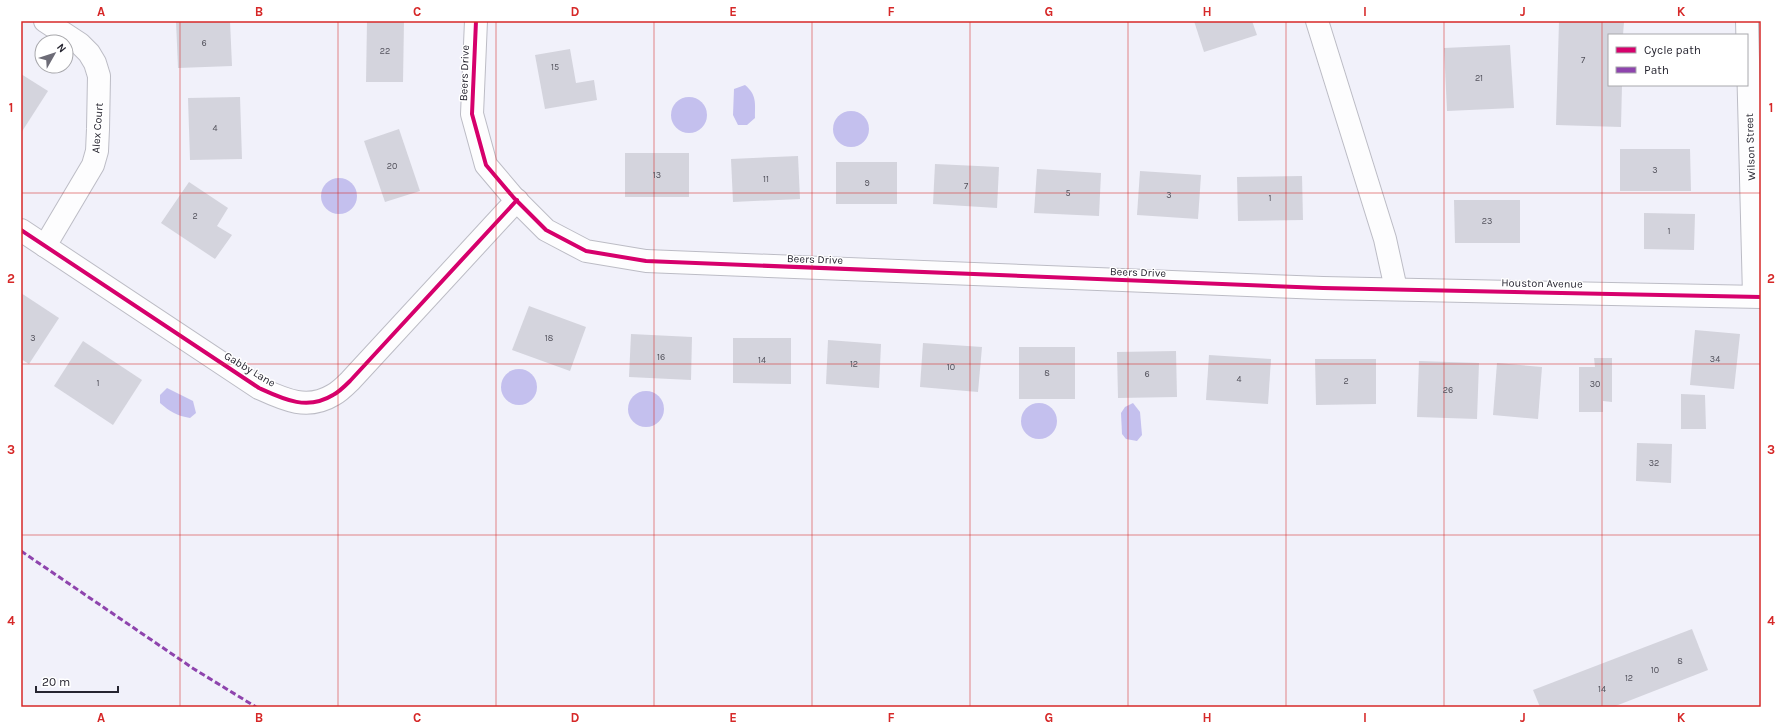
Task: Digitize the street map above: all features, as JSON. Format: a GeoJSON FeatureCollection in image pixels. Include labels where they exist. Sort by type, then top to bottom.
{"type":"FeatureCollection","features":[{"type":"Feature","properties":{"kind":"street","name":"Alex Court"},"geometry":{"type":"LineString","coordinates":[[45,21],[80,44],[89,53],[95,63],[99,76],[97,151],[93,165],[45,246]]}},
{"type":"Feature","properties":{"kind":"street","name":"Beers Drive"},"geometry":{"type":"LineString","coordinates":[[476,21],[472,114],[486,165],[546,230],[586,251],[646,261],[1323,288]]}},
{"type":"Feature","properties":{"kind":"street"},"geometry":{"type":"LineString","coordinates":[[1317,21],[1385,239],[1396,290]]}},
{"type":"Feature","properties":{"kind":"street","name":"Wilson Street"},"geometry":{"type":"LineString","coordinates":[[1747,21],[1748,34]]}},
{"type":"Feature","properties":{"kind":"street","name":"Wilson Street"},"geometry":{"type":"LineString","coordinates":[[1748,46],[1758,296]]}},
{"type":"Feature","properties":{"kind":"street","name":"Gabby Lane"},"geometry":{"type":"LineString","coordinates":[[21,230],[259,388],[291,402],[300,403],[318,401],[333,396],[350,382],[517,200]]}},
{"type":"Feature","properties":{"kind":"street","name":"Houston Avenue"},"geometry":{"type":"LineString","coordinates":[[1323,288],[1758,296]]}},
{"type":"Feature","properties":{"kind":"shaded area"},"geometry":{"type":"Polygon","coordinates":[[[745,85],[752,92],[755,104],[755,118],[747,125],[738,125],[733,115],[734,89],[745,85]]]}},
{"type":"Feature","properties":{"kind":"shaded area"},"geometry":{"type":"Polygon","coordinates":[[[692,97],[702,102],[706,108],[706,122],[702,128],[696,132],[686,133],[676,128],[672,122],[671,112],[676,102],[682,98],[692,97]]]}},
{"type":"Feature","properties":{"kind":"shaded area"},"geometry":{"type":"Polygon","coordinates":[[[854,111],[864,116],[868,122],[868,136],[864,142],[858,146],[848,147],[838,142],[834,136],[833,126],[838,116],[844,112],[854,111]]]}},
{"type":"Feature","properties":{"kind":"shaded area"},"geometry":{"type":"Polygon","coordinates":[[[339,178],[352,183],[357,196],[352,209],[339,214],[326,209],[321,196],[326,183],[339,178]]]}},
{"type":"Feature","properties":{"kind":"shaded area"},"geometry":{"type":"Polygon","coordinates":[[[523,369],[532,374],[536,380],[536,394],[532,400],[523,405],[515,405],[506,400],[502,394],[501,383],[506,374],[512,370],[523,369]]]}},
{"type":"Feature","properties":{"kind":"shaded area"},"geometry":{"type":"Polygon","coordinates":[[[167,388],[193,401],[196,413],[190,418],[181,416],[170,411],[160,403],[160,395],[167,388]]]}},
{"type":"Feature","properties":{"kind":"shaded area"},"geometry":{"type":"Polygon","coordinates":[[[649,391],[659,396],[663,402],[663,416],[659,422],[653,426],[643,427],[633,422],[629,416],[628,406],[633,396],[639,392],[649,391]]]}},
{"type":"Feature","properties":{"kind":"shaded area"},"geometry":{"type":"Polygon","coordinates":[[[1042,403],[1052,408],[1056,414],[1056,428],[1052,434],[1046,438],[1036,439],[1026,434],[1022,428],[1021,418],[1026,408],[1032,404],[1042,403]]]}},
{"type":"Feature","properties":{"kind":"shaded area"},"geometry":{"type":"Polygon","coordinates":[[[1133,403],[1140,412],[1142,435],[1137,441],[1126,439],[1122,434],[1121,413],[1125,407],[1133,403]]]}},
{"type":"Feature","properties":{"kind":"building"},"geometry":{"type":"Polygon","coordinates":[[[176,21],[230,21],[232,66],[178,68],[176,21]]]}},
{"type":"Feature","properties":{"kind":"building"},"geometry":{"type":"Polygon","coordinates":[[[367,21],[404,21],[403,82],[366,82],[367,21]]]}},
{"type":"Feature","properties":{"kind":"building"},"geometry":{"type":"Polygon","coordinates":[[[1194,21],[1252,21],[1257,35],[1204,52],[1194,21]]]}},
{"type":"Feature","properties":{"kind":"building"},"geometry":{"type":"Polygon","coordinates":[[[1559,21],[1624,22],[1623,34],[1608,34],[1608,86],[1622,86],[1621,127],[1556,125],[1559,21]]]}},
{"type":"Feature","properties":{"kind":"building"},"geometry":{"type":"Polygon","coordinates":[[[1510,45],[1514,108],[1447,111],[1444,48],[1510,45]]]}},
{"type":"Feature","properties":{"kind":"building"},"geometry":{"type":"Polygon","coordinates":[[[570,49],[576,83],[594,80],[597,100],[545,109],[535,55],[570,49]]]}},
{"type":"Feature","properties":{"kind":"building"},"geometry":{"type":"Polygon","coordinates":[[[21,74],[48,91],[21,133],[21,74]]]}},
{"type":"Feature","properties":{"kind":"building"},"geometry":{"type":"Polygon","coordinates":[[[240,97],[242,159],[190,160],[188,98],[240,97]]]}},
{"type":"Feature","properties":{"kind":"building"},"geometry":{"type":"Polygon","coordinates":[[[399,129],[420,191],[385,202],[364,141],[399,129]]]}},
{"type":"Feature","properties":{"kind":"building"},"geometry":{"type":"Polygon","coordinates":[[[1620,149],[1690,149],[1691,191],[1620,191],[1620,149]]]}},
{"type":"Feature","properties":{"kind":"building"},"geometry":{"type":"Polygon","coordinates":[[[625,153],[689,153],[689,197],[625,197],[625,153]]]}},
{"type":"Feature","properties":{"kind":"building"},"geometry":{"type":"Polygon","coordinates":[[[798,156],[800,199],[733,202],[731,159],[798,156]]]}},
{"type":"Feature","properties":{"kind":"building"},"geometry":{"type":"Polygon","coordinates":[[[836,162],[897,162],[897,204],[836,204],[836,162]]]}},
{"type":"Feature","properties":{"kind":"building"},"geometry":{"type":"Polygon","coordinates":[[[935,164],[999,167],[997,208],[933,204],[935,164]]]}},
{"type":"Feature","properties":{"kind":"building"},"geometry":{"type":"Polygon","coordinates":[[[1037,169],[1101,173],[1099,216],[1034,213],[1037,169]]]}},
{"type":"Feature","properties":{"kind":"building"},"geometry":{"type":"Polygon","coordinates":[[[1140,171],[1201,175],[1198,219],[1137,215],[1140,171]]]}},
{"type":"Feature","properties":{"kind":"building"},"geometry":{"type":"Polygon","coordinates":[[[1302,176],[1303,220],[1238,221],[1237,177],[1302,176]]]}},
{"type":"Feature","properties":{"kind":"building"},"geometry":{"type":"Polygon","coordinates":[[[189,182],[228,208],[217,226],[232,235],[215,259],[161,223],[189,182]]]}},
{"type":"Feature","properties":{"kind":"building"},"geometry":{"type":"Polygon","coordinates":[[[1454,200],[1520,200],[1520,243],[1455,243],[1454,200]]]}},
{"type":"Feature","properties":{"kind":"building"},"geometry":{"type":"Polygon","coordinates":[[[1644,213],[1695,214],[1694,250],[1644,249],[1644,213]]]}},
{"type":"Feature","properties":{"kind":"building"},"geometry":{"type":"Polygon","coordinates":[[[21,293],[59,318],[29,364],[21,359],[21,293]]]}},
{"type":"Feature","properties":{"kind":"building"},"geometry":{"type":"Polygon","coordinates":[[[529,306],[586,327],[570,371],[512,350],[529,306]]]}},
{"type":"Feature","properties":{"kind":"building"},"geometry":{"type":"Polygon","coordinates":[[[1695,330],[1740,334],[1734,389],[1690,385],[1695,330]]]}},
{"type":"Feature","properties":{"kind":"building"},"geometry":{"type":"Polygon","coordinates":[[[631,334],[692,337],[691,380],[629,377],[631,334]]]}},
{"type":"Feature","properties":{"kind":"building"},"geometry":{"type":"Polygon","coordinates":[[[733,338],[791,338],[791,384],[733,383],[733,338]]]}},
{"type":"Feature","properties":{"kind":"building"},"geometry":{"type":"Polygon","coordinates":[[[828,340],[881,344],[879,388],[826,384],[828,340]]]}},
{"type":"Feature","properties":{"kind":"building"},"geometry":{"type":"Polygon","coordinates":[[[83,341],[142,380],[113,425],[54,386],[83,341]]]}},
{"type":"Feature","properties":{"kind":"building"},"geometry":{"type":"Polygon","coordinates":[[[923,343],[982,347],[978,392],[920,387],[923,343]]]}},
{"type":"Feature","properties":{"kind":"building"},"geometry":{"type":"Polygon","coordinates":[[[1019,347],[1075,347],[1075,399],[1019,399],[1019,347]]]}},
{"type":"Feature","properties":{"kind":"building"},"geometry":{"type":"Polygon","coordinates":[[[1176,351],[1177,397],[1118,398],[1117,352],[1176,351]]]}},
{"type":"Feature","properties":{"kind":"building"},"geometry":{"type":"Polygon","coordinates":[[[1209,355],[1271,359],[1268,404],[1206,400],[1209,355]]]}},
{"type":"Feature","properties":{"kind":"building"},"geometry":{"type":"Polygon","coordinates":[[[1594,358],[1612,358],[1612,402],[1603,401],[1603,412],[1579,412],[1579,367],[1595,367],[1594,358]]]}},
{"type":"Feature","properties":{"kind":"building"},"geometry":{"type":"Polygon","coordinates":[[[1315,359],[1376,359],[1376,404],[1316,405],[1315,359]]]}},
{"type":"Feature","properties":{"kind":"building"},"geometry":{"type":"Polygon","coordinates":[[[1419,361],[1479,363],[1477,419],[1417,417],[1419,361]]]}},
{"type":"Feature","properties":{"kind":"building"},"geometry":{"type":"Polygon","coordinates":[[[1497,363],[1542,367],[1538,419],[1493,415],[1497,363]]]}},
{"type":"Feature","properties":{"kind":"building"},"geometry":{"type":"Polygon","coordinates":[[[1681,394],[1705,395],[1706,429],[1681,429],[1681,394]]]}},
{"type":"Feature","properties":{"kind":"building"},"geometry":{"type":"Polygon","coordinates":[[[1637,443],[1672,444],[1671,483],[1636,481],[1637,443]]]}},
{"type":"Feature","properties":{"kind":"building"},"geometry":{"type":"Polygon","coordinates":[[[1692,629],[1708,670],[1613,707],[1540,707],[1533,690],[1692,629]]]}},
{"type":"Feature","properties":{"kind":"marked path"},"geometry":{"type":"LineString","coordinates":[[21,551],[194,669],[256,707]]}},
{"type":"Feature","properties":{"kind":"cycle path"},"geometry":{"type":"LineString","coordinates":[[476,21],[472,114],[486,165],[514,198],[546,230],[586,251],[646,261],[1323,288],[1761,297]]}},
{"type":"Feature","properties":{"kind":"cycle path"},"geometry":{"type":"LineString","coordinates":[[21,230],[259,388],[277,396],[295,402],[304,403],[323,400],[342,389],[517,200]]}}]}
